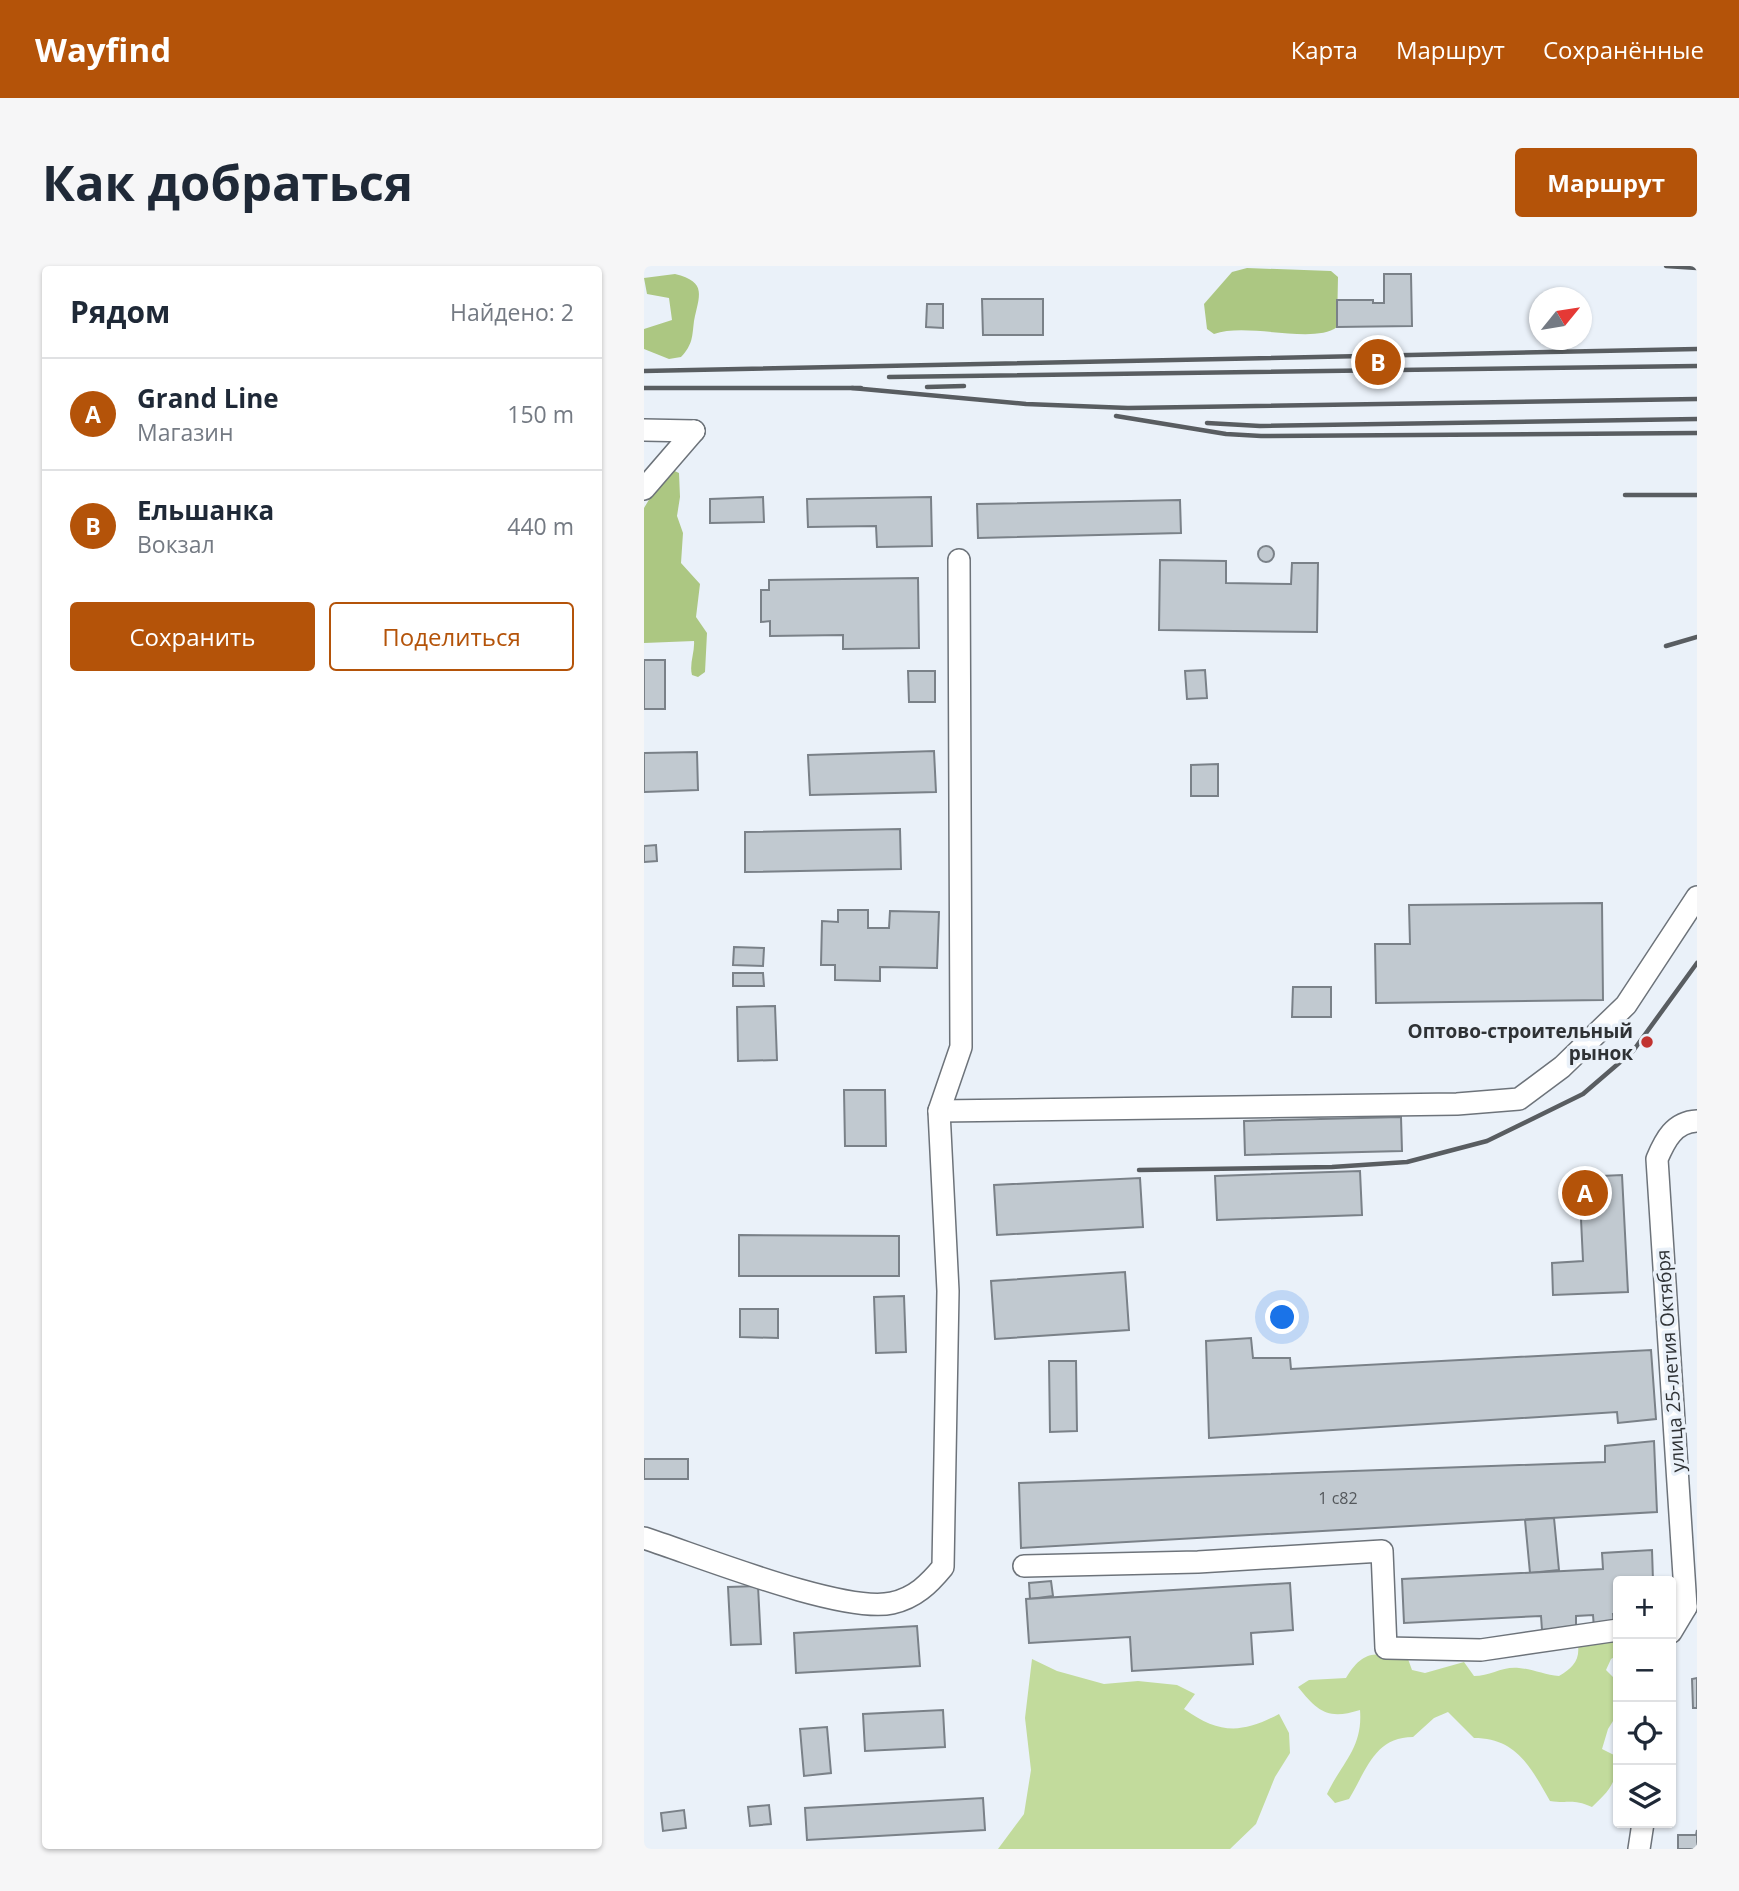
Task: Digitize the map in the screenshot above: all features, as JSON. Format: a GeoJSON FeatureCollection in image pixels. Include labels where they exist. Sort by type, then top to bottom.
{"type":"FeatureCollection","features":[{"type":"Feature","properties":{"kind":"street"},"geometry":{"type":"LineString","coordinates":[[644,430],[694,431],[644,489]]}},
{"type":"Feature","properties":{"kind":"street"},"geometry":{"type":"LineString","coordinates":[[644,1538],[834,1600],[891,1603],[924,1590],[943,1567],[948,1291],[939,1111],[961,1047],[959,560]]}},
{"type":"Feature","properties":{"kind":"street"},"geometry":{"type":"LineString","coordinates":[[939,1111],[1457,1104],[1519,1099],[1562,1067],[1626,1005],[1697,897]]}},
{"type":"Feature","properties":{"kind":"street","name":"улица 25-летия Октября"},"geometry":{"type":"LineString","coordinates":[[1678,1610],[1657,1159],[1667,1135],[1688,1121],[1697,1121]]}},
{"type":"Feature","properties":{"kind":"street"},"geometry":{"type":"LineString","coordinates":[[1024,1566],[1198,1562],[1382,1551],[1386,1648],[1481,1650],[1613,1631]]}},
{"type":"Feature","properties":{"kind":"street"},"geometry":{"type":"LineString","coordinates":[[1639,1849],[1642,1828]]}},
{"type":"Feature","properties":{"kind":"green space"},"geometry":{"type":"Polygon","coordinates":[[[1247,268],[1331,271],[1338,277],[1337,327],[1312,334],[1244,330],[1214,334],[1207,329],[1204,304],[1232,272],[1247,268]]]}},
{"type":"Feature","properties":{"kind":"green space"},"geometry":{"type":"Polygon","coordinates":[[[675,274],[693,281],[699,291],[699,297],[690,344],[681,357],[669,359],[644,349],[644,329],[672,320],[669,298],[647,294],[644,278],[675,274]]]}},
{"type":"Feature","properties":{"kind":"green space"},"geometry":{"type":"Polygon","coordinates":[[[668,468],[679,473],[680,497],[677,516],[683,533],[681,563],[700,584],[696,617],[707,633],[705,672],[698,677],[692,675],[691,671],[694,641],[644,643],[644,508],[668,468]]]}},
{"type":"Feature","properties":{"kind":"green space"},"geometry":{"type":"Polygon","coordinates":[[[1613,1637],[1613,1658],[1606,1670],[1613,1677],[1613,1721],[1602,1749],[1613,1754],[1613,1781],[1592,1807],[1575,1802],[1550,1801],[1529,1767],[1512,1749],[1489,1739],[1474,1738],[1448,1712],[1434,1718],[1413,1737],[1400,1738],[1381,1749],[1367,1766],[1349,1799],[1335,1803],[1327,1794],[1355,1745],[1360,1710],[1340,1714],[1324,1712],[1298,1687],[1309,1680],[1346,1678],[1365,1657],[1379,1654],[1408,1659],[1412,1670],[1425,1673],[1464,1662],[1474,1676],[1513,1668],[1559,1676],[1574,1664],[1578,1645],[1613,1637]]]}},
{"type":"Feature","properties":{"kind":"green space"},"geometry":{"type":"Polygon","coordinates":[[[1032,1659],[1057,1671],[1104,1684],[1138,1681],[1177,1685],[1195,1694],[1184,1709],[1220,1727],[1242,1728],[1279,1714],[1289,1733],[1290,1753],[1275,1777],[1256,1824],[1230,1849],[998,1849],[1024,1814],[1031,1770],[1025,1718],[1032,1659]]]}},
{"type":"Feature","properties":{"kind":"building"},"geometry":{"type":"Polygon","coordinates":[[[1384,274],[1411,274],[1412,326],[1337,327],[1337,300],[1373,300],[1373,303],[1384,303],[1384,274]]]}},
{"type":"Feature","properties":{"kind":"building"},"geometry":{"type":"Polygon","coordinates":[[[982,299],[1043,299],[1043,335],[983,335],[982,299]]]}},
{"type":"Feature","properties":{"kind":"building"},"geometry":{"type":"Polygon","coordinates":[[[927,304],[943,304],[943,328],[926,327],[927,304]]]}},
{"type":"Feature","properties":{"kind":"building"},"geometry":{"type":"Polygon","coordinates":[[[763,497],[764,522],[710,523],[710,499],[763,497]]]}},
{"type":"Feature","properties":{"kind":"building"},"geometry":{"type":"Polygon","coordinates":[[[931,497],[932,546],[877,547],[876,526],[808,527],[807,499],[931,497]]]}},
{"type":"Feature","properties":{"kind":"building"},"geometry":{"type":"Polygon","coordinates":[[[1180,500],[1181,533],[978,538],[977,504],[1180,500]]]}},
{"type":"Feature","properties":{"kind":"building"},"geometry":{"type":"Polygon","coordinates":[[[1266,546],[1272,548],[1272,560],[1266,562],[1260,560],[1258,554],[1260,548],[1266,546]]]}},
{"type":"Feature","properties":{"kind":"building"},"geometry":{"type":"Polygon","coordinates":[[[1160,560],[1226,561],[1226,583],[1291,584],[1292,563],[1318,563],[1317,632],[1159,630],[1160,560]]]}},
{"type":"Feature","properties":{"kind":"building"},"geometry":{"type":"Polygon","coordinates":[[[918,578],[919,648],[843,649],[843,635],[770,636],[770,621],[761,622],[761,590],[769,590],[769,580],[918,578]]]}},
{"type":"Feature","properties":{"kind":"building"},"geometry":{"type":"Polygon","coordinates":[[[644,660],[665,660],[665,709],[644,709],[644,660]]]}},
{"type":"Feature","properties":{"kind":"building"},"geometry":{"type":"Polygon","coordinates":[[[1205,670],[1207,698],[1187,699],[1185,671],[1205,670]]]}},
{"type":"Feature","properties":{"kind":"building"},"geometry":{"type":"Polygon","coordinates":[[[908,671],[935,671],[935,702],[909,702],[908,671]]]}},
{"type":"Feature","properties":{"kind":"building"},"geometry":{"type":"Polygon","coordinates":[[[934,751],[936,792],[810,795],[808,755],[934,751]]]}},
{"type":"Feature","properties":{"kind":"building"},"geometry":{"type":"Polygon","coordinates":[[[697,752],[698,790],[644,792],[644,753],[697,752]]]}},
{"type":"Feature","properties":{"kind":"building"},"geometry":{"type":"Polygon","coordinates":[[[1218,764],[1218,796],[1191,796],[1191,765],[1218,764]]]}},
{"type":"Feature","properties":{"kind":"building"},"geometry":{"type":"Polygon","coordinates":[[[900,829],[901,869],[745,872],[745,832],[900,829]]]}},
{"type":"Feature","properties":{"kind":"building"},"geometry":{"type":"Polygon","coordinates":[[[656,845],[657,861],[644,862],[644,846],[656,845]]]}},
{"type":"Feature","properties":{"kind":"building"},"geometry":{"type":"Polygon","coordinates":[[[1602,903],[1603,1000],[1376,1003],[1375,944],[1410,944],[1409,905],[1602,903]]]}},
{"type":"Feature","properties":{"kind":"building"},"geometry":{"type":"Polygon","coordinates":[[[838,910],[868,910],[868,928],[889,928],[890,911],[939,912],[937,968],[880,967],[880,981],[835,980],[835,965],[821,965],[822,921],[838,922],[838,910]]]}},
{"type":"Feature","properties":{"kind":"building"},"geometry":{"type":"Polygon","coordinates":[[[734,947],[764,948],[763,966],[733,965],[734,947]]]}},
{"type":"Feature","properties":{"kind":"building"},"geometry":{"type":"Polygon","coordinates":[[[733,973],[763,973],[764,986],[733,986],[733,973]]]}},
{"type":"Feature","properties":{"kind":"building"},"geometry":{"type":"Polygon","coordinates":[[[1293,987],[1331,987],[1331,1017],[1292,1017],[1293,987]]]}},
{"type":"Feature","properties":{"kind":"building"},"geometry":{"type":"Polygon","coordinates":[[[775,1006],[777,1060],[738,1061],[737,1007],[775,1006]]]}},
{"type":"Feature","properties":{"kind":"building"},"geometry":{"type":"Polygon","coordinates":[[[844,1090],[885,1090],[886,1146],[845,1146],[844,1090]]]}},
{"type":"Feature","properties":{"kind":"building"},"geometry":{"type":"Polygon","coordinates":[[[1401,1117],[1402,1151],[1245,1155],[1244,1121],[1401,1117]]]}},
{"type":"Feature","properties":{"kind":"building"},"geometry":{"type":"Polygon","coordinates":[[[1360,1171],[1362,1215],[1217,1220],[1215,1176],[1360,1171]]]}},
{"type":"Feature","properties":{"kind":"building"},"geometry":{"type":"Polygon","coordinates":[[[1622,1175],[1628,1292],[1553,1295],[1552,1263],[1583,1261],[1579,1177],[1622,1175]]]}},
{"type":"Feature","properties":{"kind":"building"},"geometry":{"type":"Polygon","coordinates":[[[1140,1178],[1143,1227],[997,1235],[994,1185],[1140,1178]]]}},
{"type":"Feature","properties":{"kind":"building"},"geometry":{"type":"Polygon","coordinates":[[[739,1235],[899,1236],[899,1276],[739,1276],[739,1235]]]}},
{"type":"Feature","properties":{"kind":"building"},"geometry":{"type":"Polygon","coordinates":[[[1125,1272],[1129,1330],[995,1339],[991,1281],[1125,1272]]]}},
{"type":"Feature","properties":{"kind":"building"},"geometry":{"type":"Polygon","coordinates":[[[904,1296],[906,1352],[876,1353],[874,1297],[904,1296]]]}},
{"type":"Feature","properties":{"kind":"building"},"geometry":{"type":"Polygon","coordinates":[[[740,1309],[778,1309],[778,1338],[740,1337],[740,1309]]]}},
{"type":"Feature","properties":{"kind":"building"},"geometry":{"type":"Polygon","coordinates":[[[1251,1338],[1253,1358],[1290,1358],[1291,1369],[1651,1350],[1656,1419],[1618,1423],[1617,1412],[1209,1438],[1206,1341],[1251,1338]]]}},
{"type":"Feature","properties":{"kind":"building"},"geometry":{"type":"Polygon","coordinates":[[[1049,1361],[1076,1361],[1077,1431],[1050,1432],[1049,1361]]]}},
{"type":"Feature","properties":{"kind":"building"},"geometry":{"type":"Polygon","coordinates":[[[1654,1441],[1657,1512],[1021,1548],[1019,1483],[1605,1462],[1605,1446],[1654,1441]]]}},
{"type":"Feature","properties":{"kind":"building"},"geometry":{"type":"Polygon","coordinates":[[[644,1459],[688,1459],[688,1479],[644,1479],[644,1459]]]}},
{"type":"Feature","properties":{"kind":"building"},"geometry":{"type":"Polygon","coordinates":[[[1554,1518],[1559,1570],[1530,1573],[1525,1520],[1554,1518]]]}},
{"type":"Feature","properties":{"kind":"building"},"geometry":{"type":"Polygon","coordinates":[[[1652,1550],[1653,1576],[1613,1576],[1613,1627],[1594,1628],[1593,1615],[1576,1616],[1576,1628],[1542,1630],[1541,1616],[1404,1623],[1402,1579],[1603,1569],[1602,1553],[1652,1550]]]}},
{"type":"Feature","properties":{"kind":"building"},"geometry":{"type":"Polygon","coordinates":[[[1051,1581],[1053,1596],[1030,1599],[1029,1583],[1051,1581]]]}},
{"type":"Feature","properties":{"kind":"building"},"geometry":{"type":"Polygon","coordinates":[[[1290,1583],[1293,1630],[1251,1633],[1253,1664],[1132,1671],[1130,1637],[1029,1643],[1026,1599],[1290,1583]]]}},
{"type":"Feature","properties":{"kind":"building"},"geometry":{"type":"Polygon","coordinates":[[[758,1586],[761,1644],[731,1645],[728,1587],[758,1586]]]}},
{"type":"Feature","properties":{"kind":"building"},"geometry":{"type":"Polygon","coordinates":[[[917,1626],[920,1666],[796,1673],[794,1633],[917,1626]]]}},
{"type":"Feature","properties":{"kind":"building"},"geometry":{"type":"Polygon","coordinates":[[[1697,1678],[1697,1708],[1693,1708],[1692,1679],[1697,1678]]]}},
{"type":"Feature","properties":{"kind":"building"},"geometry":{"type":"Polygon","coordinates":[[[943,1710],[945,1747],[865,1751],[863,1714],[943,1710]]]}},
{"type":"Feature","properties":{"kind":"building"},"geometry":{"type":"Polygon","coordinates":[[[827,1727],[831,1773],[804,1776],[800,1729],[827,1727]]]}},
{"type":"Feature","properties":{"kind":"building"},"geometry":{"type":"Polygon","coordinates":[[[983,1798],[985,1830],[807,1840],[805,1808],[983,1798]]]}},
{"type":"Feature","properties":{"kind":"building"},"geometry":{"type":"Polygon","coordinates":[[[769,1805],[771,1824],[750,1826],[748,1807],[769,1805]]]}},
{"type":"Feature","properties":{"kind":"building"},"geometry":{"type":"Polygon","coordinates":[[[684,1810],[686,1828],[663,1831],[661,1813],[684,1810]]]}},
{"type":"Feature","properties":{"kind":"building"},"geometry":{"type":"Polygon","coordinates":[[[1697,1830],[1697,1849],[1678,1849],[1678,1835],[1696,1835],[1697,1830]]]}},
{"type":"Feature","properties":{"kind":"railway"},"geometry":{"type":"LineString","coordinates":[[1666,266],[1697,268]]}},
{"type":"Feature","properties":{"kind":"railway"},"geometry":{"type":"LineString","coordinates":[[644,371],[1697,349]]}},
{"type":"Feature","properties":{"kind":"railway"},"geometry":{"type":"LineString","coordinates":[[889,377],[1697,366]]}},
{"type":"Feature","properties":{"kind":"railway"},"geometry":{"type":"LineString","coordinates":[[927,387],[964,386]]}},
{"type":"Feature","properties":{"kind":"railway"},"geometry":{"type":"LineString","coordinates":[[644,388],[861,388]]}},
{"type":"Feature","properties":{"kind":"railway"},"geometry":{"type":"LineString","coordinates":[[852,388],[1026,404],[1128,408],[1697,399]]}},
{"type":"Feature","properties":{"kind":"railway"},"geometry":{"type":"LineString","coordinates":[[1116,416],[1226,434],[1261,436],[1697,433]]}},
{"type":"Feature","properties":{"kind":"railway"},"geometry":{"type":"LineString","coordinates":[[1207,423],[1260,426],[1697,419]]}},
{"type":"Feature","properties":{"kind":"railway"},"geometry":{"type":"LineString","coordinates":[[1625,495],[1697,495]]}},
{"type":"Feature","properties":{"kind":"railway"},"geometry":{"type":"LineString","coordinates":[[1666,646],[1697,637]]}},
{"type":"Feature","properties":{"kind":"railway"},"geometry":{"type":"LineString","coordinates":[[1139,1170],[1332,1167],[1407,1162],[1487,1141],[1583,1094],[1633,1051],[1697,963]]}},
{"type":"Feature","properties":{"kind":"place","name":"Ельшанка"},"geometry":{"type":"Point","coordinates":[1378,362]}},
{"type":"Feature","properties":{"kind":"place","name":"Оптово-строительный рынок"},"geometry":{"type":"Point","coordinates":[1647,1042]}},
{"type":"Feature","properties":{"kind":"place","name":"Grand Line"},"geometry":{"type":"Point","coordinates":[1585,1193]}}]}
